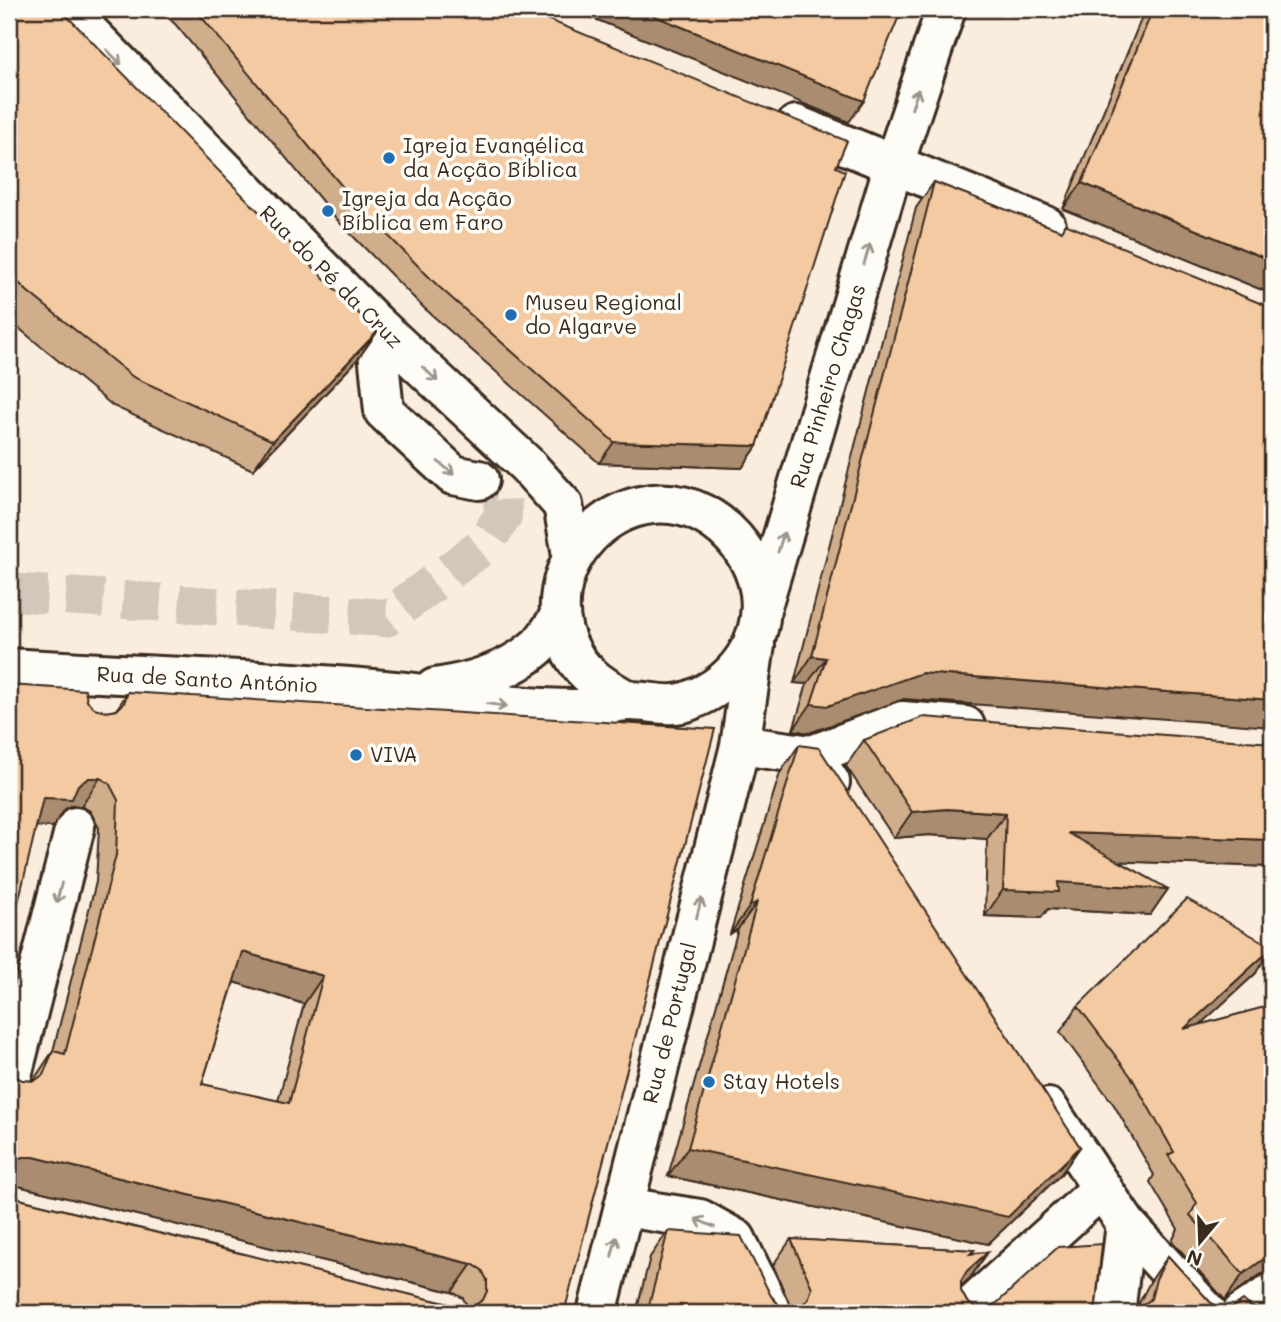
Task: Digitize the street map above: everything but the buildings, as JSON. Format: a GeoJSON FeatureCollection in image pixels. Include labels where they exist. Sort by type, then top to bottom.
{"type":"FeatureCollection","features":[{"type":"Feature","properties":{"kind":"street","name":"Rua do Pé da Cruz"},"geometry":{"type":"LineString","coordinates":[[66,9],[376,323],[527,465],[563,505],[572,555]]}},
{"type":"Feature","properties":{"kind":"street","name":"Rua Pinheiro Chagas"},"geometry":{"type":"LineString","coordinates":[[748,740],[759,622],[894,164],[946,9]]}},
{"type":"Feature","properties":{"kind":"street"},"geometry":{"type":"LineString","coordinates":[[1252,9],[1272,15]]}},
{"type":"Feature","properties":{"kind":"street"},"geometry":{"type":"LineString","coordinates":[[768,113],[1081,240]]}},
{"type":"Feature","properties":{"kind":"street"},"geometry":{"type":"LineString","coordinates":[[376,323],[384,411],[453,475],[479,480]]}},
{"type":"Feature","properties":{"kind":"street"},"geometry":{"type":"LineString","coordinates":[[405,692],[511,707],[584,709],[629,701],[663,706],[689,701],[721,686],[744,662],[759,622],[758,583],[746,551],[724,527],[701,513],[668,504],[628,510],[595,528],[572,555],[561,584],[560,616],[572,653],[598,684],[629,701]]}},
{"type":"Feature","properties":{"kind":"street"},"geometry":{"type":"LineString","coordinates":[[405,692],[472,683],[538,647],[560,616]]}},
{"type":"Feature","properties":{"kind":"street","name":"Rua de Santo António"},"geometry":{"type":"LineString","coordinates":[[9,668],[88,690],[405,692]]}},
{"type":"Feature","properties":{"kind":"street"},"geometry":{"type":"LineString","coordinates":[[748,740],[812,755],[902,721],[999,729]]}},
{"type":"Feature","properties":{"kind":"street","name":"Rua de Portugal"},"geometry":{"type":"LineString","coordinates":[[597,1313],[748,740]]}},
{"type":"Feature","properties":{"kind":"street"},"geometry":{"type":"LineString","coordinates":[[812,755],[849,810]]}},
{"type":"Feature","properties":{"kind":"street"},"geometry":{"type":"LineString","coordinates":[[9,1087],[75,827]]}},
{"type":"Feature","properties":{"kind":"street"},"geometry":{"type":"LineString","coordinates":[[1026,1075],[1126,1224],[1208,1313]]}},
{"type":"Feature","properties":{"kind":"street"},"geometry":{"type":"LineString","coordinates":[[964,1313],[1102,1188]]}},
{"type":"Feature","properties":{"kind":"street"},"geometry":{"type":"LineString","coordinates":[[624,1207],[700,1219],[736,1239],[772,1313]]}},
{"type":"Feature","properties":{"kind":"street"},"geometry":{"type":"LineString","coordinates":[[1115,1313],[1126,1224]]}},
{"type":"Feature","properties":{"kind":"street"},"geometry":{"type":"LineString","coordinates":[[1242,1313],[1272,1293]]}},
{"type":"Feature","properties":{"kind":"tunnel"},"geometry":{"type":"LineString","coordinates":[[9,592],[386,618],[482,547],[503,516],[502,484],[479,480]]}},
{"type":"Feature","properties":{"kind":"place","name":"Igreja Evangélica da Acção Bíblica"},"geometry":{"type":"Point","coordinates":[389,158]}},
{"type":"Feature","properties":{"kind":"place","name":"Igreja da Acção Bíblica em Faro"},"geometry":{"type":"Point","coordinates":[328,211]}},
{"type":"Feature","properties":{"kind":"place","name":"Museu Regional do Algarve"},"geometry":{"type":"Point","coordinates":[511,315]}},
{"type":"Feature","properties":{"kind":"place","name":"VIVA"},"geometry":{"type":"Point","coordinates":[356,755]}},
{"type":"Feature","properties":{"kind":"place","name":"Stay Hotels"},"geometry":{"type":"Point","coordinates":[709,1082]}}]}
